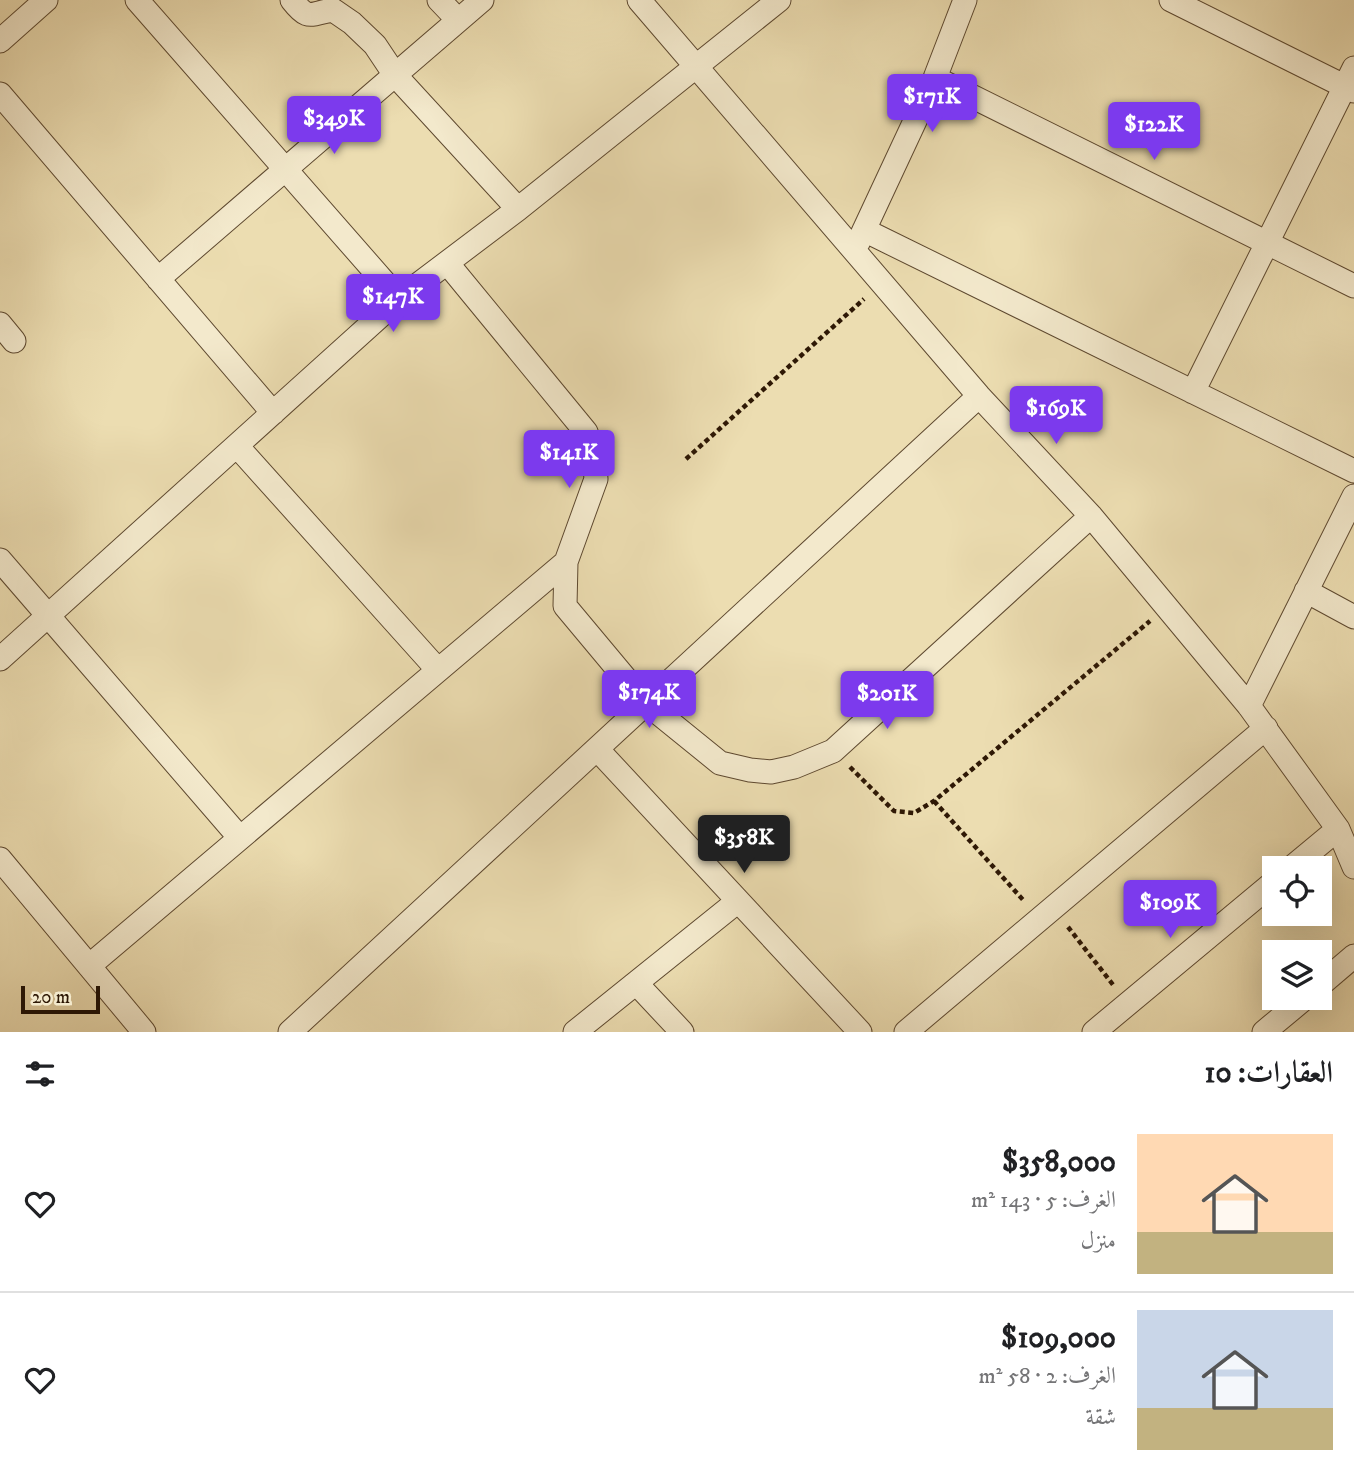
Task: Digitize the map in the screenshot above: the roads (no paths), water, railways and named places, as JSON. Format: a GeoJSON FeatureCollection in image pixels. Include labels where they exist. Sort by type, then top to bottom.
{"type":"FeatureCollection","features":[{"type":"Feature","properties":{"kind":"street"},"geometry":{"type":"LineString","coordinates":[[0,41],[46,0]]}},
{"type":"Feature","properties":{"kind":"street"},"geometry":{"type":"LineString","coordinates":[[138,0],[399,299]]}},
{"type":"Feature","properties":{"kind":"street"},"geometry":{"type":"LineString","coordinates":[[292,0],[307,15],[313,16],[333,10],[339,13],[375,45],[395,75],[517,209]]}},
{"type":"Feature","properties":{"kind":"street"},"geometry":{"type":"LineString","coordinates":[[439,0],[458,20]]}},
{"type":"Feature","properties":{"kind":"street"},"geometry":{"type":"LineString","coordinates":[[158,279],[482,0]]}},
{"type":"Feature","properties":{"kind":"street"},"geometry":{"type":"LineString","coordinates":[[639,0],[860,239],[883,282],[979,396],[1091,516],[1249,706],[1338,829],[1354,867]]}},
{"type":"Feature","properties":{"kind":"street"},"geometry":{"type":"LineString","coordinates":[[0,659],[399,299],[448,264],[779,0]]}},
{"type":"Feature","properties":{"kind":"street"},"geometry":{"type":"LineString","coordinates":[[860,239],[934,78],[965,0]]}},
{"type":"Feature","properties":{"kind":"street"},"geometry":{"type":"LineString","coordinates":[[1171,0],[1351,82],[1267,242],[1193,392]]}},
{"type":"Feature","properties":{"kind":"street"},"geometry":{"type":"LineString","coordinates":[[934,78],[1354,286]]}},
{"type":"Feature","properties":{"kind":"street"},"geometry":{"type":"LineString","coordinates":[[0,94],[273,413]]}},
{"type":"Feature","properties":{"kind":"street"},"geometry":{"type":"LineString","coordinates":[[860,239],[1193,392],[1354,471]]}},
{"type":"Feature","properties":{"kind":"street"},"geometry":{"type":"LineString","coordinates":[[448,264],[586,432],[594,456],[596,480],[566,562],[565,606],[646,703],[720,762],[771,772],[794,767],[833,751],[1091,516]]}},
{"type":"Feature","properties":{"kind":"street"},"geometry":{"type":"LineString","coordinates":[[290,1032],[979,396]]}},
{"type":"Feature","properties":{"kind":"street"},"geometry":{"type":"LineString","coordinates":[[237,446],[438,670]]}},
{"type":"Feature","properties":{"kind":"street"},"geometry":{"type":"LineString","coordinates":[[1249,706],[1354,496]]}},
{"type":"Feature","properties":{"kind":"street"},"geometry":{"type":"LineString","coordinates":[[0,560],[240,838]]}},
{"type":"Feature","properties":{"kind":"street"},"geometry":{"type":"LineString","coordinates":[[89,966],[566,562]]}},
{"type":"Feature","properties":{"kind":"street"},"geometry":{"type":"LineString","coordinates":[[1306,591],[1354,617]]}},
{"type":"Feature","properties":{"kind":"street"},"geometry":{"type":"LineString","coordinates":[[906,1032],[1266,728]]}},
{"type":"Feature","properties":{"kind":"street"},"geometry":{"type":"LineString","coordinates":[[597,749],[860,1032]]}},
{"type":"Feature","properties":{"kind":"street"},"geometry":{"type":"LineString","coordinates":[[1306,856],[1338,829]]}},
{"type":"Feature","properties":{"kind":"street"},"geometry":{"type":"LineString","coordinates":[[0,859],[144,1032]]}},
{"type":"Feature","properties":{"kind":"street"},"geometry":{"type":"LineString","coordinates":[[1094,1032],[1262,893]]}},
{"type":"Feature","properties":{"kind":"street"},"geometry":{"type":"LineString","coordinates":[[575,1032],[738,901]]}},
{"type":"Feature","properties":{"kind":"street"},"geometry":{"type":"LineString","coordinates":[[1332,975],[1354,956]]}},
{"type":"Feature","properties":{"kind":"street"},"geometry":{"type":"LineString","coordinates":[[636,983],[682,1032]]}},
{"type":"Feature","properties":{"kind":"street"},"geometry":{"type":"LineString","coordinates":[[1264,1032],[1291,1010]]}}]}
